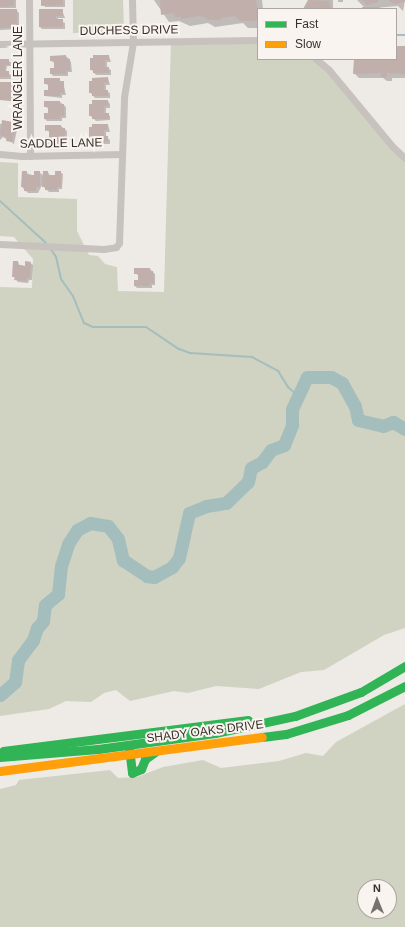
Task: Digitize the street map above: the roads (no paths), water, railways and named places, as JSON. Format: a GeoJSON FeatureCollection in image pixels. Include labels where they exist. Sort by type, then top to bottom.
{"type":"FeatureCollection","features":[{"type":"Feature","properties":{"kind":"street","name":"WRANGLER LANE"},"geometry":{"type":"LineString","coordinates":[[29,0],[30,156]]}},
{"type":"Feature","properties":{"kind":"street"},"geometry":{"type":"LineString","coordinates":[[0,244],[86,248],[116,247],[119,239],[124,97],[133,42],[132,0]]}},
{"type":"Feature","properties":{"kind":"street","name":"DUCHESS DRIVE"},"geometry":{"type":"LineString","coordinates":[[0,44],[257,40]]}},
{"type":"Feature","properties":{"kind":"street"},"geometry":{"type":"LineString","coordinates":[[317,60],[329,70],[388,142],[405,158]]}},
{"type":"Feature","properties":{"kind":"street","name":"SADDLE LANE"},"geometry":{"type":"LineString","coordinates":[[0,154],[30,156],[122,154]]}},
{"type":"Feature","properties":{"kind":"street","name":"SHADY OAKS DRIVE"},"geometry":{"type":"LineString","coordinates":[[0,771],[215,733],[295,716],[360,692],[405,666]]}},
{"type":"Feature","properties":{"kind":"street","name":"SHADY OAKS DRIVE"},"geometry":{"type":"LineString","coordinates":[[0,756],[129,749],[157,751],[278,735],[320,726],[361,710],[405,686]]}},
{"type":"Feature","properties":{"kind":"street","name":"SHADY OAKS DRIVE"},"geometry":{"type":"LineString","coordinates":[[0,752],[258,719],[316,708]]}},
{"type":"Feature","properties":{"kind":"street"},"geometry":{"type":"LineString","coordinates":[[129,749],[132,773],[141,769],[145,759],[157,751]]}},
{"type":"Feature","properties":{"kind":"waterway"},"geometry":{"type":"LineString","coordinates":[[397,35],[405,35]]}},
{"type":"Feature","properties":{"kind":"waterway"},"geometry":{"type":"LineString","coordinates":[[0,201],[46,243]]}},
{"type":"Feature","properties":{"kind":"waterway"},"geometry":{"type":"LineString","coordinates":[[50,248],[56,257],[61,279],[73,296],[84,323],[93,327],[146,327],[179,349],[190,353],[252,357],[278,371],[288,387],[297,395]]}},
{"type":"Feature","properties":{"kind":"waterway"},"geometry":{"type":"LineString","coordinates":[[0,695],[15,682],[18,660],[33,640],[37,628],[43,621],[45,605],[58,594],[61,566],[68,544],[77,530],[90,523],[108,526],[118,539],[123,560],[147,576],[154,577],[172,567],[179,558],[189,513],[206,506],[226,503],[248,482],[251,468],[262,462],[271,450],[284,445],[292,425],[292,409],[307,377],[331,377],[342,383],[355,406],[358,420],[383,426],[393,422],[405,429]]}}]}
